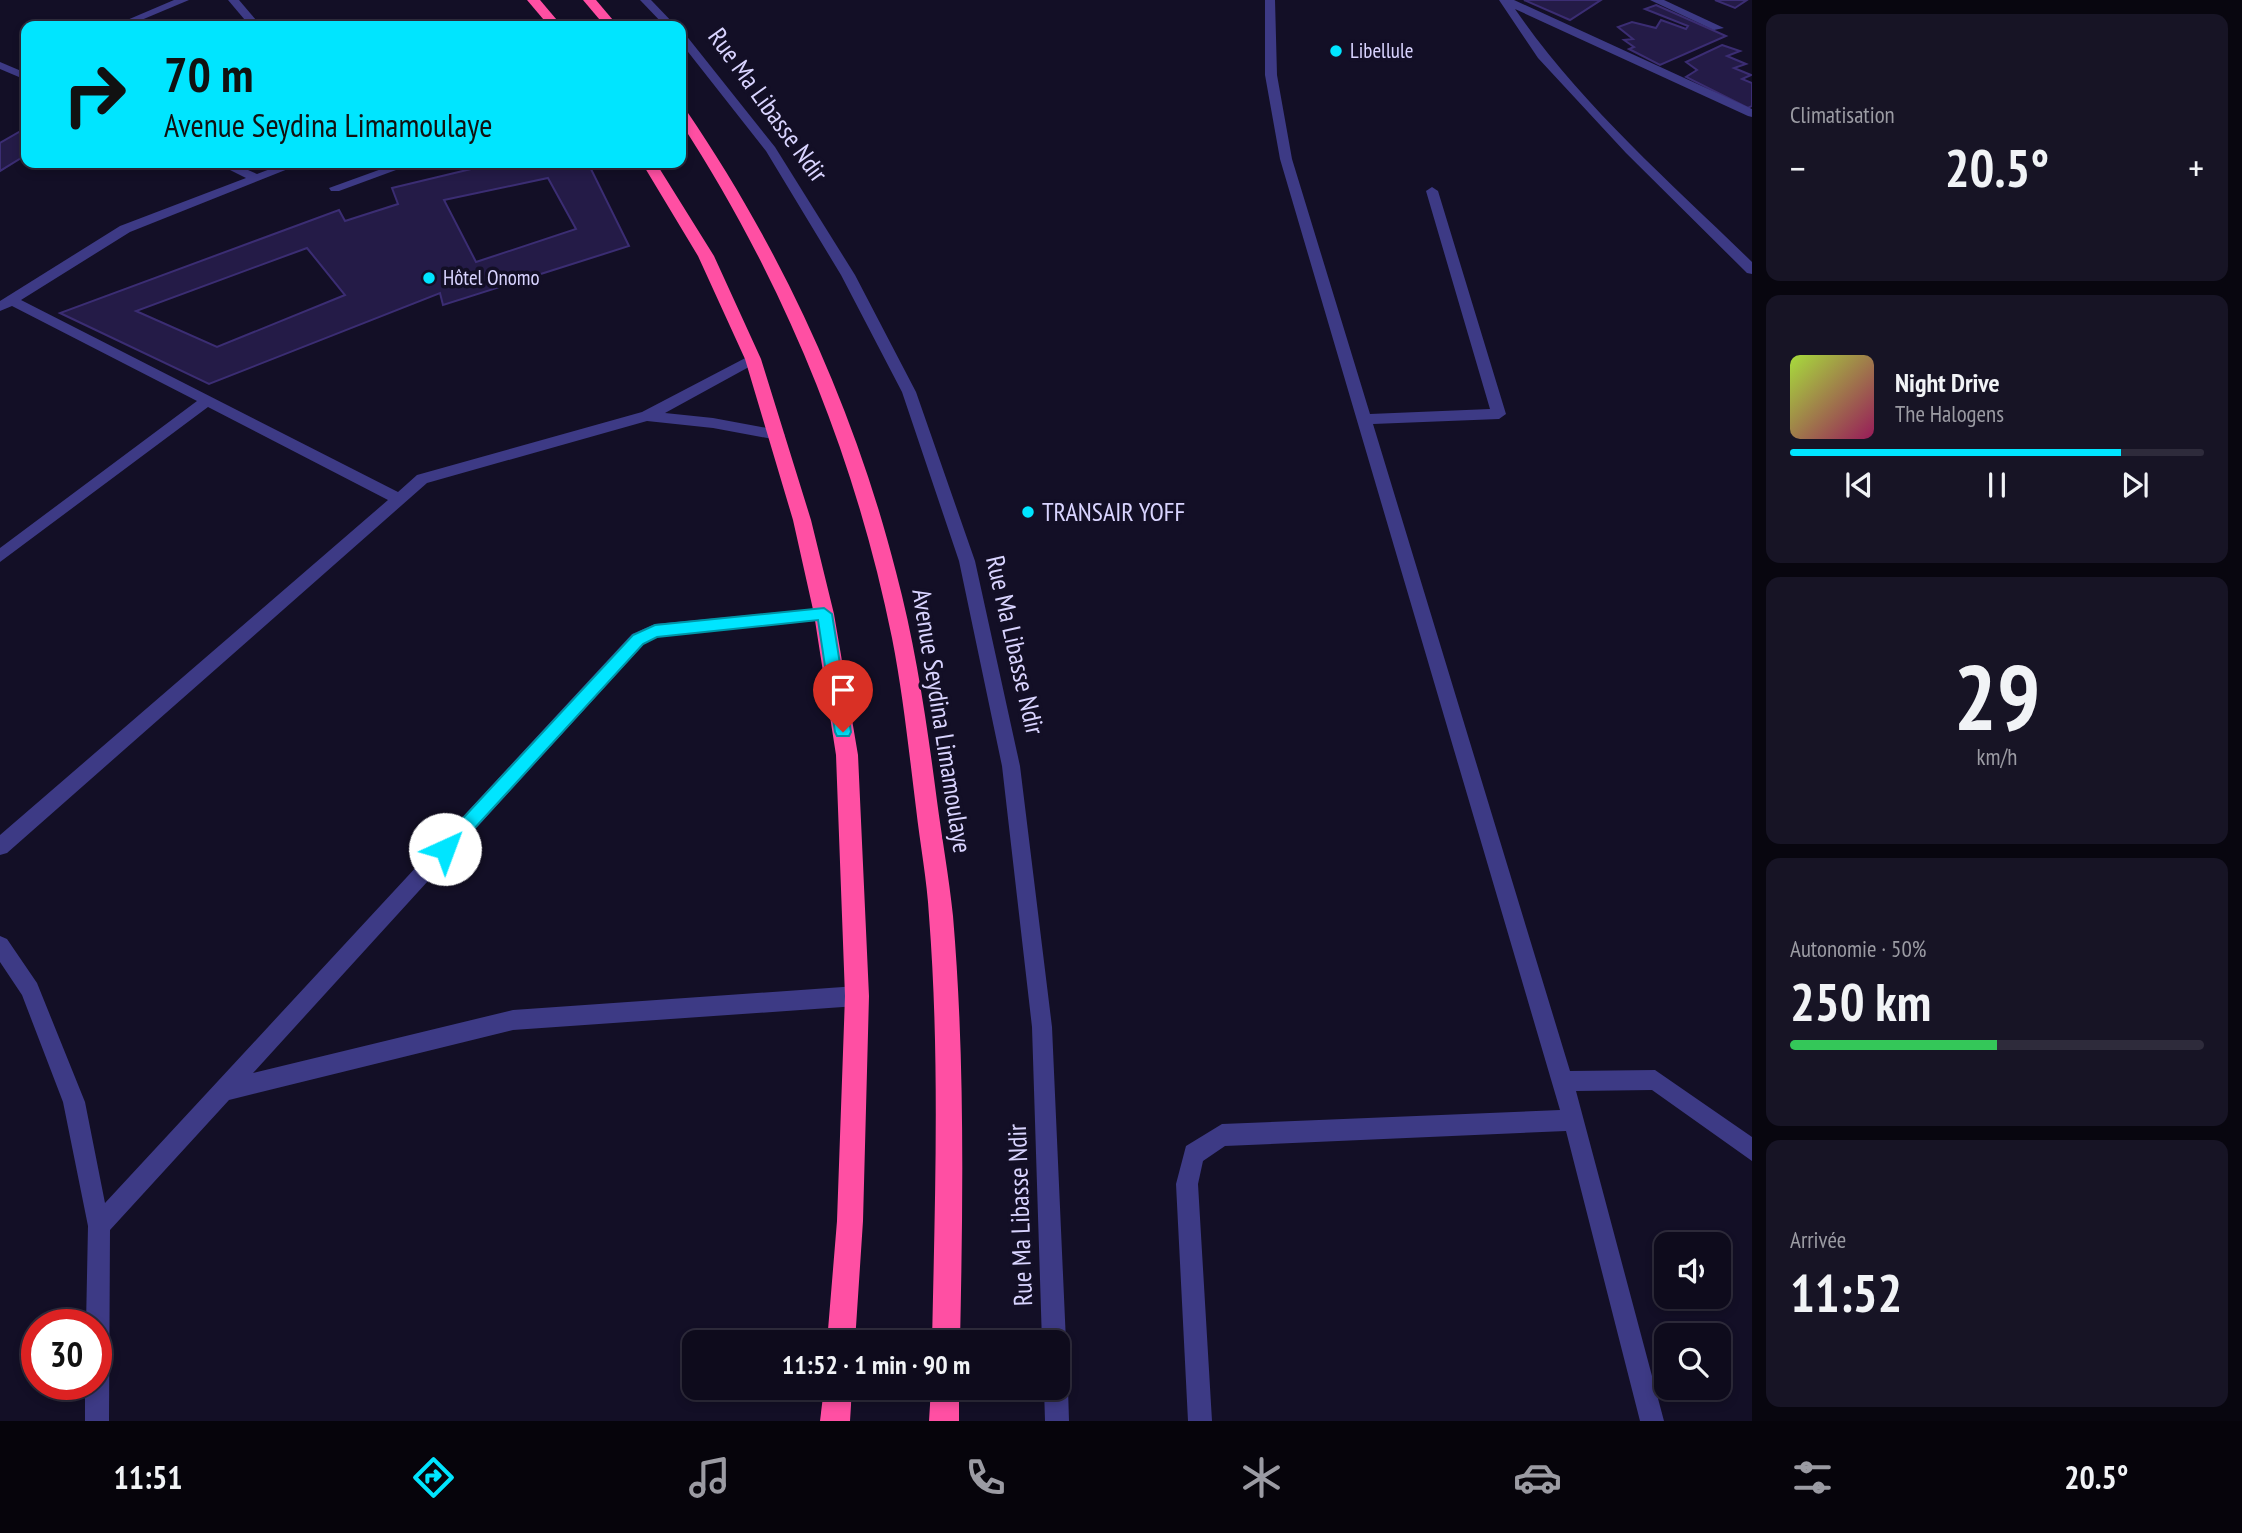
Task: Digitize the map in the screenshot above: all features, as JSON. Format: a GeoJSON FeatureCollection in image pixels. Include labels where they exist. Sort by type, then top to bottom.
{"type":"FeatureCollection","features":[{"type":"Feature","properties":{"kind":"highway"},"geometry":{"type":"LineString","coordinates":[[533,0],[552,21]]}},
{"type":"Feature","properties":{"kind":"highway"},"geometry":{"type":"LineString","coordinates":[[589,0],[608,21]]}},
{"type":"Feature","properties":{"kind":"highway","name":"Avenue Seydina Limamoulaye"},"geometry":{"type":"LineString","coordinates":[[686,120],[755,231],[799,326],[835,413],[871,516],[902,638],[942,927],[950,1146],[946,1330]]}},
{"type":"Feature","properties":{"kind":"highway"},"geometry":{"type":"LineString","coordinates":[[652,168],[706,256],[753,359],[778,435],[824,614],[847,755],[857,996],[850,1222],[842,1330]]}},
{"type":"Feature","properties":{"kind":"highway"},"geometry":{"type":"LineString","coordinates":[[835,1421],[837,1400]]}},
{"type":"Feature","properties":{"kind":"highway"},"geometry":{"type":"LineString","coordinates":[[944,1421],[945,1400]]}},
{"type":"Feature","properties":{"kind":"street"},"geometry":{"type":"LineString","coordinates":[[131,21],[184,0]]}},
{"type":"Feature","properties":{"kind":"street"},"geometry":{"type":"LineString","coordinates":[[233,0],[252,21]]}},
{"type":"Feature","properties":{"kind":"street","name":"Rue Ma Libasse Ndir"},"geometry":{"type":"LineString","coordinates":[[645,0],[666,21]]}},
{"type":"Feature","properties":{"kind":"street"},"geometry":{"type":"LineString","coordinates":[[1270,0],[1271,75],[1286,159],[1563,1081],[1652,1421]]}},
{"type":"Feature","properties":{"kind":"street"},"geometry":{"type":"LineString","coordinates":[[1505,0],[1752,113]]}},
{"type":"Feature","properties":{"kind":"street"},"geometry":{"type":"LineString","coordinates":[[1505,0],[1542,56],[1630,150],[1752,270]]}},
{"type":"Feature","properties":{"kind":"street"},"geometry":{"type":"LineString","coordinates":[[1655,0],[1718,28]]}},
{"type":"Feature","properties":{"kind":"street","name":"Rue Ma Libasse Ndir"},"geometry":{"type":"LineString","coordinates":[[686,42],[771,150],[848,275],[909,391],[967,561],[1012,765],[1042,1027],[1054,1330]]}},
{"type":"Feature","properties":{"kind":"street"},"geometry":{"type":"LineString","coordinates":[[5,67],[21,75]]}},
{"type":"Feature","properties":{"kind":"street"},"geometry":{"type":"LineString","coordinates":[[233,168],[255,178]]}},
{"type":"Feature","properties":{"kind":"street"},"geometry":{"type":"LineString","coordinates":[[6,303],[125,229],[284,168]]}},
{"type":"Feature","properties":{"kind":"street"},"geometry":{"type":"LineString","coordinates":[[335,188],[394,168]]}},
{"type":"Feature","properties":{"kind":"street"},"geometry":{"type":"LineString","coordinates":[[1364,419],[1499,414],[1432,191]]}},
{"type":"Feature","properties":{"kind":"street"},"geometry":{"type":"LineString","coordinates":[[6,303],[399,499]]}},
{"type":"Feature","properties":{"kind":"street"},"geometry":{"type":"LineString","coordinates":[[0,847],[422,479],[647,416],[722,379],[753,359]]}},
{"type":"Feature","properties":{"kind":"street"},"geometry":{"type":"LineString","coordinates":[[0,555],[207,401]]}},
{"type":"Feature","properties":{"kind":"street"},"geometry":{"type":"LineString","coordinates":[[647,416],[713,423],[778,435]]}},
{"type":"Feature","properties":{"kind":"street"},"geometry":{"type":"LineString","coordinates":[[99,1226],[638,639],[655,631],[824,614]]}},
{"type":"Feature","properties":{"kind":"street"},"geometry":{"type":"LineString","coordinates":[[0,945],[30,990],[75,1102],[99,1226],[97,1421]]}},
{"type":"Feature","properties":{"kind":"street"},"geometry":{"type":"LineString","coordinates":[[222,1091],[513,1020],[857,996]]}},
{"type":"Feature","properties":{"kind":"street"},"geometry":{"type":"LineString","coordinates":[[1563,1081],[1655,1080],[1752,1150]]}},
{"type":"Feature","properties":{"kind":"street"},"geometry":{"type":"LineString","coordinates":[[1200,1421],[1187,1184],[1195,1154],[1222,1135],[1574,1120]]}},
{"type":"Feature","properties":{"kind":"street"},"geometry":{"type":"LineString","coordinates":[[1056,1400],[1057,1421]]}},
{"type":"Feature","properties":{"kind":"building"},"geometry":{"type":"Polygon","coordinates":[[[1524,0],[1601,0],[1570,20],[1524,0]]]}},
{"type":"Feature","properties":{"kind":"building"},"geometry":{"type":"Polygon","coordinates":[[[1715,0],[1747,0],[1735,8],[1715,0]]]}},
{"type":"Feature","properties":{"kind":"building"},"geometry":{"type":"Polygon","coordinates":[[[1656,5],[1726,36],[1660,65],[1629,49],[1634,47],[1624,40],[1633,39],[1618,27],[1632,22],[1656,28],[1661,20],[1686,29],[1688,26],[1645,9],[1656,5]]]}},
{"type":"Feature","properties":{"kind":"building"},"geometry":{"type":"Polygon","coordinates":[[[1722,45],[1740,51],[1727,56],[1746,64],[1734,68],[1751,75],[1742,79],[1752,83],[1752,106],[1748,108],[1686,77],[1697,70],[1686,62],[1722,45]]]}},
{"type":"Feature","properties":{"kind":"building"},"geometry":{"type":"Polygon","coordinates":[[[21,131],[21,158],[0,171],[0,143],[21,131]]]}},
{"type":"Feature","properties":{"kind":"building","name":"Hôtel Onomo"},"geometry":{"type":"Polygon","coordinates":[[[475,168],[590,168],[629,246],[443,305],[440,293],[209,384],[60,313],[339,210],[345,221],[398,204],[392,188],[475,168]],[[548,178],[444,200],[476,262],[576,229],[548,178]],[[307,248],[136,311],[217,347],[345,295],[307,248]]]}},
{"type":"Feature","properties":{"kind":"place","name":"Libellule"},"geometry":{"type":"Point","coordinates":[1336,51]}},
{"type":"Feature","properties":{"kind":"place","name":"Hôtel Onomo"},"geometry":{"type":"Point","coordinates":[429,278]}},
{"type":"Feature","properties":{"kind":"place","name":"TRANSAIR YOFF"},"geometry":{"type":"Point","coordinates":[1028,512]}},
{"type":"Feature","properties":{"kind":"route"},"geometry":{"type":"LineString","coordinates":[[445,849],[638,639],[655,631],[824,614],[843,732]]}}]}
